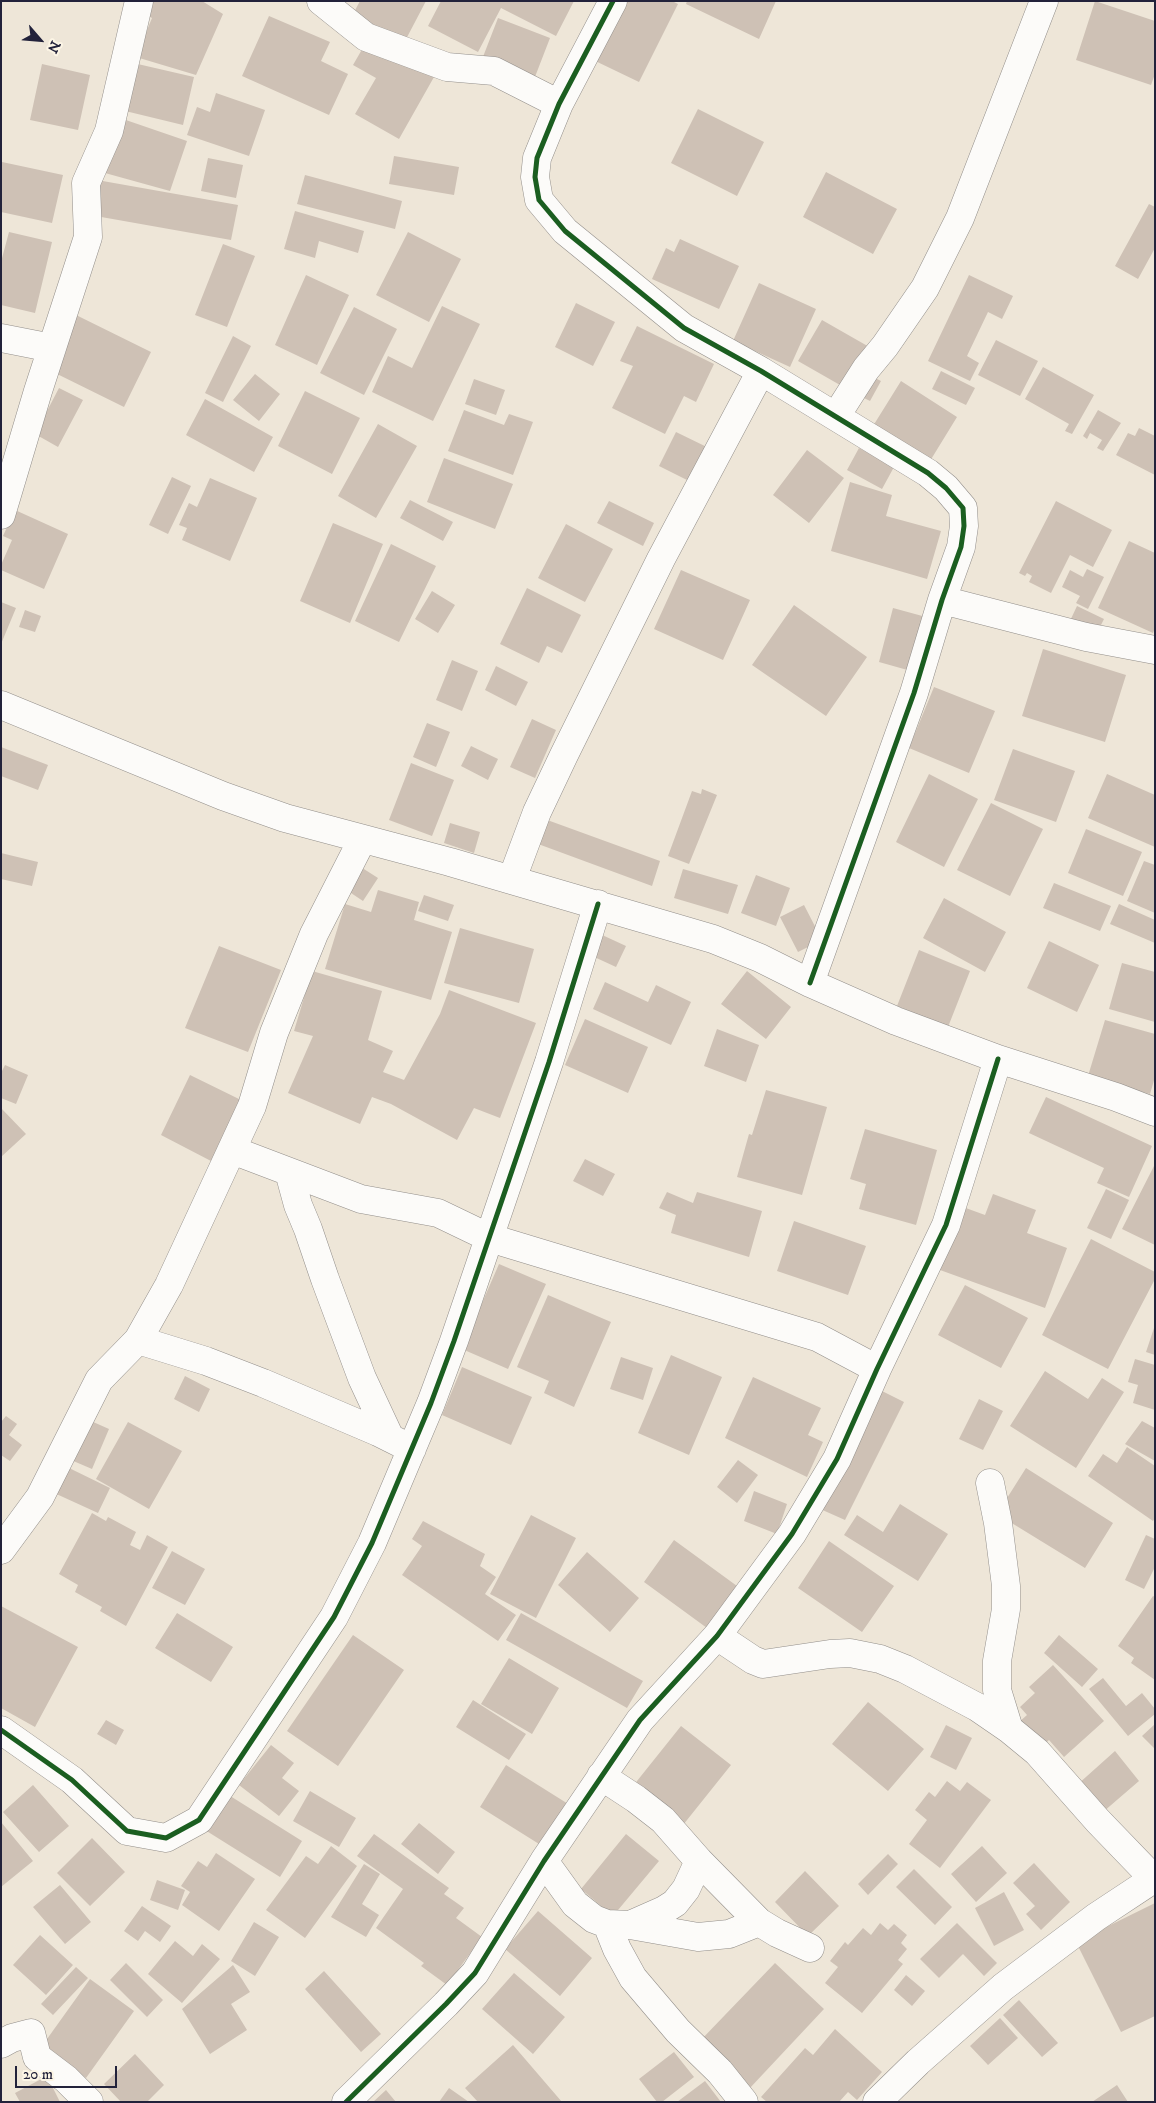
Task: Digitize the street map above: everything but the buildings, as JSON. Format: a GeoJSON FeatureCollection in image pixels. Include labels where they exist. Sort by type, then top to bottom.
{"type":"FeatureCollection","features":[{"type":"Feature","properties":{"kind":"street"},"geometry":{"type":"LineString","coordinates":[[1,515],[88,237],[86,183],[109,131],[139,1]]}},
{"type":"Feature","properties":{"kind":"street"},"geometry":{"type":"LineString","coordinates":[[320,1],[366,37],[447,67],[494,72],[559,104]]}},
{"type":"Feature","properties":{"kind":"street"},"geometry":{"type":"LineString","coordinates":[[354,1],[351,21],[366,37]]}},
{"type":"Feature","properties":{"kind":"street"},"geometry":{"type":"LineString","coordinates":[[613,1],[559,104],[537,158],[535,177],[539,200],[565,231],[684,328],[761,371],[928,473],[946,488],[963,508],[964,526],[961,548],[942,600],[914,693],[810,983]]}},
{"type":"Feature","properties":{"kind":"street"},"geometry":{"type":"LineString","coordinates":[[836,416],[866,369],[885,346],[925,288],[956,227],[1044,1]]}},
{"type":"Feature","properties":{"kind":"street"},"geometry":{"type":"LineString","coordinates":[[1,338],[52,348]]}},
{"type":"Feature","properties":{"kind":"street"},"geometry":{"type":"LineString","coordinates":[[512,880],[537,812],[564,755],[661,559],[761,371]]}},
{"type":"Feature","properties":{"kind":"street"},"geometry":{"type":"LineString","coordinates":[[942,600],[1086,637],[1155,650]]}},
{"type":"Feature","properties":{"kind":"street"},"geometry":{"type":"LineString","coordinates":[[1,705],[223,796],[285,818],[598,904],[713,939],[760,958],[810,983],[896,1020],[998,1059],[1116,1097],[1155,1112]]}},
{"type":"Feature","properties":{"kind":"street"},"geometry":{"type":"LineString","coordinates":[[1,1550],[40,1498],[99,1380],[138,1340],[169,1285],[252,1106],[274,1032],[314,934],[362,840]]}},
{"type":"Feature","properties":{"kind":"street"},"geometry":{"type":"LineString","coordinates":[[1,1730],[72,1780],[128,1831],[166,1838],[199,1820],[334,1617],[372,1543],[401,1443],[454,1341],[549,1062],[598,904]]}},
{"type":"Feature","properties":{"kind":"street"},"geometry":{"type":"LineString","coordinates":[[346,2102],[475,1973],[544,1861],[640,1720],[717,1636],[792,1534],[832,1468],[946,1225],[998,1059]]}},
{"type":"Feature","properties":{"kind":"street"},"geometry":{"type":"LineString","coordinates":[[232,1150],[361,1199],[438,1213],[490,1238],[817,1337],[877,1369]]}},
{"type":"Feature","properties":{"kind":"street"},"geometry":{"type":"LineString","coordinates":[[289,1172],[298,1205],[324,1279],[362,1378],[401,1443]]}},
{"type":"Feature","properties":{"kind":"street"},"geometry":{"type":"LineString","coordinates":[[138,1340],[263,1383],[401,1443]]}},
{"type":"Feature","properties":{"kind":"street"},"geometry":{"type":"LineString","coordinates":[[990,1482],[998,1523],[1006,1586],[1006,1609],[997,1661],[997,1690],[1009,1729]]}},
{"type":"Feature","properties":{"kind":"street"},"geometry":{"type":"LineString","coordinates":[[717,1636],[753,1660],[763,1664],[830,1654],[850,1654],[880,1659],[905,1669],[977,1707],[1009,1729],[1037,1752],[1098,1821],[1154,1878],[1096,1917],[1003,1987],[918,2062],[877,2102]]}},
{"type":"Feature","properties":{"kind":"street"},"geometry":{"type":"LineString","coordinates":[[601,1776],[663,1820],[699,1861],[758,1922],[810,1948]]}},
{"type":"Feature","properties":{"kind":"street"},"geometry":{"type":"LineString","coordinates":[[544,1861],[575,1904],[594,1919],[698,1937],[729,1934],[758,1922]]}},
{"type":"Feature","properties":{"kind":"street"},"geometry":{"type":"LineString","coordinates":[[619,1924],[664,1910],[675,1903],[686,1889],[699,1861]]}},
{"type":"Feature","properties":{"kind":"street"},"geometry":{"type":"LineString","coordinates":[[619,1924],[617,1949],[633,1978],[678,2031],[720,2072],[744,2102]]}},
{"type":"Feature","properties":{"kind":"street"},"geometry":{"type":"LineString","coordinates":[[1,2044],[12,2038],[31,2033],[37,2057],[66,2079],[89,2102]]}},
{"type":"Feature","properties":{"kind":"cycle path"},"geometry":{"type":"LineString","coordinates":[[613,1],[559,104],[537,158],[535,177],[539,200],[565,231],[684,328],[761,371],[928,473],[946,488],[963,508],[964,526],[961,547],[942,600],[914,693],[810,983]]}},
{"type":"Feature","properties":{"kind":"cycle path"},"geometry":{"type":"LineString","coordinates":[[1,1730],[72,1780],[127,1831],[166,1838],[199,1820],[334,1617],[372,1543],[431,1403],[454,1341],[549,1062],[598,904]]}},
{"type":"Feature","properties":{"kind":"cycle path"},"geometry":{"type":"LineString","coordinates":[[346,2102],[475,1973],[544,1861],[640,1720],[717,1636],[792,1534],[837,1459],[877,1369],[946,1225],[998,1059]]}}]}
